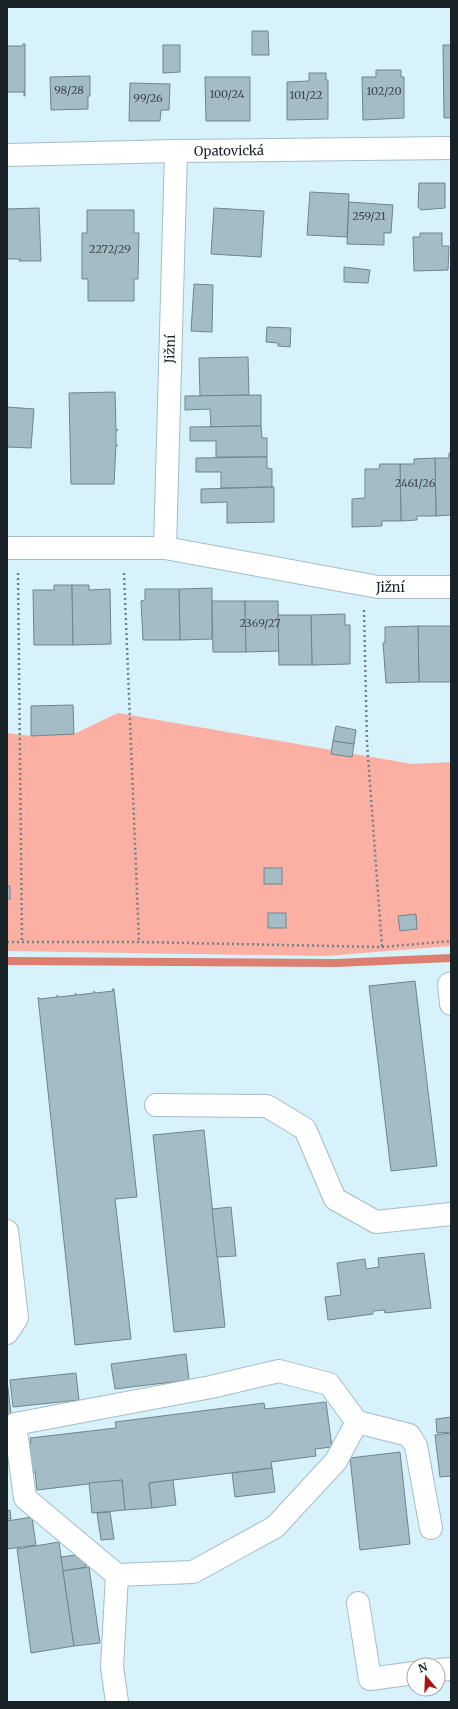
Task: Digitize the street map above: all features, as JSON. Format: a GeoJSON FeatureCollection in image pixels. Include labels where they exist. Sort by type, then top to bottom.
{"type":"FeatureCollection","features":[{"type":"Feature","properties":{"kind":"street","name":"Opatovická"},"geometry":{"type":"LineString","coordinates":[[7,155],[176,150],[451,148]]}},
{"type":"Feature","properties":{"kind":"street","name":"Jižní"},"geometry":{"type":"LineString","coordinates":[[165,548],[176,150]]}},
{"type":"Feature","properties":{"kind":"street","name":"Jižní"},"geometry":{"type":"LineString","coordinates":[[12,548],[165,548],[363,585],[378,587],[451,587]]}},
{"type":"Feature","properties":{"kind":"street"},"geometry":{"type":"LineString","coordinates":[[156,1105],[268,1106],[305,1129],[334,1199],[376,1222],[451,1214]]}},
{"type":"Feature","properties":{"kind":"street"},"geometry":{"type":"LineString","coordinates":[[7,1231],[17,1318],[7,1333]]}},
{"type":"Feature","properties":{"kind":"street"},"geometry":{"type":"LineString","coordinates":[[358,1422],[336,1461],[275,1526],[193,1572],[117,1575],[25,1498],[15,1424],[211,1387],[279,1371],[328,1384],[358,1422],[408,1435],[416,1446],[431,1528]]}},
{"type":"Feature","properties":{"kind":"street"},"geometry":{"type":"LineString","coordinates":[[117,1575],[112,1667],[117,1702]]}},
{"type":"Feature","properties":{"kind":"street"},"geometry":{"type":"LineString","coordinates":[[358,1603],[370,1679],[406,1674]]}},
{"type":"Feature","properties":{"kind":"path"},"geometry":{"type":"LineString","coordinates":[[12,548],[22,942]]}},
{"type":"Feature","properties":{"kind":"path"},"geometry":{"type":"LineString","coordinates":[[123,548],[139,942]]}},
{"type":"Feature","properties":{"kind":"path"},"geometry":{"type":"LineString","coordinates":[[363,585],[367,743],[382,947]]}},
{"type":"Feature","properties":{"kind":"path"},"geometry":{"type":"LineString","coordinates":[[7,942],[139,942],[382,947],[451,940]]}},
{"type":"Feature","properties":{"kind":"shaded area"},"geometry":{"type":"Polygon","coordinates":[[[118,713],[412,764],[451,762],[451,946],[326,956],[7,951],[7,733],[31,736],[74,734],[118,713]]]}},
{"type":"Feature","properties":{"kind":"building"},"geometry":{"type":"Polygon","coordinates":[[[252,31],[268,31],[269,55],[252,55],[252,31]]]}},
{"type":"Feature","properties":{"kind":"building"},"geometry":{"type":"Polygon","coordinates":[[[23,44],[25,44],[25,96],[24,92],[7,92],[7,46],[23,46],[23,44]]]}},
{"type":"Feature","properties":{"kind":"building"},"geometry":{"type":"Polygon","coordinates":[[[163,45],[180,45],[180,72],[163,73],[163,45]]]}},
{"type":"Feature","properties":{"kind":"building"},"geometry":{"type":"Polygon","coordinates":[[[443,45],[451,45],[451,118],[444,118],[443,45]]]}},
{"type":"Feature","properties":{"kind":"building"},"geometry":{"type":"Polygon","coordinates":[[[376,70],[401,70],[401,77],[404,77],[404,118],[363,120],[362,77],[376,77],[376,70]]]}},
{"type":"Feature","properties":{"kind":"building"},"geometry":{"type":"Polygon","coordinates":[[[309,73],[326,73],[326,80],[328,80],[328,119],[287,120],[287,82],[309,81],[309,73]]]}},
{"type":"Feature","properties":{"kind":"building"},"geometry":{"type":"Polygon","coordinates":[[[90,76],[90,96],[88,96],[88,109],[51,110],[50,77],[90,76]]]}},
{"type":"Feature","properties":{"kind":"building"},"geometry":{"type":"Polygon","coordinates":[[[205,77],[250,77],[250,121],[206,121],[205,77]]]}},
{"type":"Feature","properties":{"kind":"building"},"geometry":{"type":"Polygon","coordinates":[[[130,83],[170,84],[169,110],[161,110],[160,121],[129,121],[130,83]]]}},
{"type":"Feature","properties":{"kind":"building"},"geometry":{"type":"Polygon","coordinates":[[[419,183],[445,183],[445,208],[421,210],[418,207],[419,183]]]}},
{"type":"Feature","properties":{"kind":"building"},"geometry":{"type":"Polygon","coordinates":[[[310,192],[349,194],[347,237],[307,235],[310,192]]]}},
{"type":"Feature","properties":{"kind":"building"},"geometry":{"type":"Polygon","coordinates":[[[349,202],[393,205],[391,233],[384,233],[384,245],[347,244],[349,202]]]}},
{"type":"Feature","properties":{"kind":"building"},"geometry":{"type":"Polygon","coordinates":[[[39,208],[41,261],[19,261],[20,259],[7,259],[7,209],[39,208]]]}},
{"type":"Feature","properties":{"kind":"building"},"geometry":{"type":"Polygon","coordinates":[[[214,208],[264,211],[261,257],[211,254],[214,208]]]}},
{"type":"Feature","properties":{"kind":"building"},"geometry":{"type":"Polygon","coordinates":[[[87,210],[134,210],[134,233],[139,233],[138,279],[134,279],[134,301],[88,301],[88,279],[82,279],[82,233],[87,233],[87,210]]]}},
{"type":"Feature","properties":{"kind":"building"},"geometry":{"type":"Polygon","coordinates":[[[420,233],[442,233],[442,246],[449,246],[448,270],[414,271],[413,237],[420,237],[420,233]]]}},
{"type":"Feature","properties":{"kind":"building"},"geometry":{"type":"Polygon","coordinates":[[[344,267],[370,270],[368,283],[344,282],[344,267]]]}},
{"type":"Feature","properties":{"kind":"building"},"geometry":{"type":"Polygon","coordinates":[[[194,284],[213,285],[212,332],[191,331],[194,284]]]}},
{"type":"Feature","properties":{"kind":"building"},"geometry":{"type":"Polygon","coordinates":[[[267,327],[291,328],[290,347],[278,346],[278,343],[266,342],[267,327]]]}},
{"type":"Feature","properties":{"kind":"building"},"geometry":{"type":"Polygon","coordinates":[[[248,357],[249,395],[200,396],[199,358],[248,357]]]}},
{"type":"Feature","properties":{"kind":"building"},"geometry":{"type":"Polygon","coordinates":[[[115,392],[116,430],[118,430],[116,431],[116,444],[118,446],[116,445],[114,484],[71,484],[69,393],[115,392]]]}},
{"type":"Feature","properties":{"kind":"building"},"geometry":{"type":"Polygon","coordinates":[[[261,395],[261,426],[211,427],[210,409],[185,410],[185,396],[261,395]]]}},
{"type":"Feature","properties":{"kind":"building"},"geometry":{"type":"Polygon","coordinates":[[[7,407],[34,409],[31,448],[7,447],[7,407]]]}},
{"type":"Feature","properties":{"kind":"building"},"geometry":{"type":"Polygon","coordinates":[[[261,426],[262,438],[267,438],[267,457],[216,457],[216,441],[190,441],[190,427],[261,426]]]}},
{"type":"Feature","properties":{"kind":"building"},"geometry":{"type":"Polygon","coordinates":[[[449,453],[451,453],[451,515],[436,516],[435,458],[449,458],[449,453]]]}},
{"type":"Feature","properties":{"kind":"building"},"geometry":{"type":"Polygon","coordinates":[[[267,457],[267,468],[272,469],[272,487],[221,488],[221,472],[196,472],[196,458],[267,457]]]}},
{"type":"Feature","properties":{"kind":"building"},"geometry":{"type":"Polygon","coordinates":[[[435,458],[436,516],[417,516],[417,520],[401,521],[400,464],[414,464],[414,459],[435,458]]]}},
{"type":"Feature","properties":{"kind":"building"},"geometry":{"type":"Polygon","coordinates":[[[380,464],[400,464],[401,521],[382,521],[382,526],[352,527],[352,499],[365,498],[365,469],[379,469],[380,464]]]}},
{"type":"Feature","properties":{"kind":"building"},"geometry":{"type":"Polygon","coordinates":[[[274,487],[274,522],[227,523],[227,502],[201,503],[201,489],[274,487]]]}},
{"type":"Feature","properties":{"kind":"building"},"geometry":{"type":"Polygon","coordinates":[[[54,585],[72,585],[73,645],[34,645],[33,590],[54,590],[54,585]]]}},
{"type":"Feature","properties":{"kind":"building"},"geometry":{"type":"Polygon","coordinates":[[[72,585],[89,585],[89,590],[110,589],[111,644],[73,645],[72,585]]]}},
{"type":"Feature","properties":{"kind":"building"},"geometry":{"type":"Polygon","coordinates":[[[212,588],[212,639],[180,640],[179,589],[212,588]]]}},
{"type":"Feature","properties":{"kind":"building"},"geometry":{"type":"Polygon","coordinates":[[[145,589],[179,589],[180,640],[143,640],[141,601],[145,600],[145,589]]]}},
{"type":"Feature","properties":{"kind":"building"},"geometry":{"type":"Polygon","coordinates":[[[212,601],[245,601],[246,652],[213,652],[212,601]]]}},
{"type":"Feature","properties":{"kind":"building"},"geometry":{"type":"Polygon","coordinates":[[[245,601],[278,601],[279,651],[246,652],[245,601]]]}},
{"type":"Feature","properties":{"kind":"building"},"geometry":{"type":"Polygon","coordinates":[[[345,614],[345,625],[350,625],[350,664],[312,665],[311,615],[345,614]]]}},
{"type":"Feature","properties":{"kind":"building"},"geometry":{"type":"Polygon","coordinates":[[[278,615],[311,615],[312,665],[279,665],[278,615]]]}},
{"type":"Feature","properties":{"kind":"building"},"geometry":{"type":"Polygon","coordinates":[[[418,626],[451,626],[451,682],[419,682],[418,626]]]}},
{"type":"Feature","properties":{"kind":"building"},"geometry":{"type":"Polygon","coordinates":[[[418,626],[419,682],[386,683],[383,643],[385,643],[385,627],[418,626]]]}},
{"type":"Feature","properties":{"kind":"building"},"geometry":{"type":"Polygon","coordinates":[[[73,705],[74,734],[31,736],[31,706],[73,705]]]}},
{"type":"Feature","properties":{"kind":"building"},"geometry":{"type":"Polygon","coordinates":[[[336,726],[356,730],[354,744],[333,741],[336,726]]]}},
{"type":"Feature","properties":{"kind":"building"},"geometry":{"type":"Polygon","coordinates":[[[333,741],[354,744],[352,757],[331,754],[333,741]]]}},
{"type":"Feature","properties":{"kind":"building"},"geometry":{"type":"Polygon","coordinates":[[[264,868],[282,868],[282,884],[264,884],[264,868]]]}},
{"type":"Feature","properties":{"kind":"building"},"geometry":{"type":"Polygon","coordinates":[[[7,886],[10,886],[10,899],[7,899],[7,886]]]}},
{"type":"Feature","properties":{"kind":"building"},"geometry":{"type":"Polygon","coordinates":[[[268,913],[286,913],[286,928],[268,928],[268,913]]]}},
{"type":"Feature","properties":{"kind":"building"},"geometry":{"type":"Polygon","coordinates":[[[416,914],[417,929],[400,931],[398,916],[416,914]]]}},
{"type":"Feature","properties":{"kind":"building"},"geometry":{"type":"Polygon","coordinates":[[[415,981],[437,1166],[391,1171],[369,986],[415,981]]]}},
{"type":"Feature","properties":{"kind":"building"},"geometry":{"type":"Polygon","coordinates":[[[112,989],[114,989],[137,1197],[115,1199],[131,1339],[75,1345],[38,997],[40,999],[57,997],[57,995],[59,997],[76,995],[75,993],[77,995],[94,993],[94,991],[96,993],[113,991],[112,989]]]}},
{"type":"Feature","properties":{"kind":"building"},"geometry":{"type":"Polygon","coordinates":[[[204,1130],[225,1327],[174,1332],[153,1135],[204,1130]]]}},
{"type":"Feature","properties":{"kind":"building"},"geometry":{"type":"Polygon","coordinates":[[[231,1207],[236,1256],[217,1257],[212,1209],[231,1207]]]}},
{"type":"Feature","properties":{"kind":"building"},"geometry":{"type":"Polygon","coordinates":[[[424,1253],[431,1308],[385,1313],[384,1310],[373,1311],[373,1314],[328,1320],[325,1297],[341,1295],[337,1263],[365,1259],[366,1269],[379,1267],[378,1258],[424,1253]]]}},
{"type":"Feature","properties":{"kind":"building"},"geometry":{"type":"Polygon","coordinates":[[[186,1354],[189,1380],[115,1389],[111,1364],[186,1354]]]}},
{"type":"Feature","properties":{"kind":"building"},"geometry":{"type":"Polygon","coordinates":[[[76,1373],[79,1400],[13,1407],[10,1380],[76,1373]]]}},
{"type":"Feature","properties":{"kind":"building"},"geometry":{"type":"Polygon","coordinates":[[[7,1380],[11,1414],[7,1415],[7,1380]]]}},
{"type":"Feature","properties":{"kind":"building"},"geometry":{"type":"Polygon","coordinates":[[[326,1402],[332,1447],[315,1449],[316,1456],[271,1462],[272,1468],[149,1483],[152,1508],[125,1510],[122,1480],[37,1490],[35,1472],[31,1473],[27,1444],[31,1443],[30,1438],[116,1428],[115,1422],[264,1403],[265,1409],[326,1402]]]}},
{"type":"Feature","properties":{"kind":"building"},"geometry":{"type":"Polygon","coordinates":[[[451,1417],[451,1432],[437,1433],[436,1419],[451,1417]]]}},
{"type":"Feature","properties":{"kind":"building"},"geometry":{"type":"Polygon","coordinates":[[[451,1433],[451,1476],[440,1477],[435,1435],[451,1433]]]}},
{"type":"Feature","properties":{"kind":"building"},"geometry":{"type":"Polygon","coordinates":[[[400,1452],[410,1544],[360,1550],[350,1458],[400,1452]]]}},
{"type":"Feature","properties":{"kind":"building"},"geometry":{"type":"Polygon","coordinates":[[[272,1468],[275,1492],[235,1497],[232,1473],[272,1468]]]}},
{"type":"Feature","properties":{"kind":"building"},"geometry":{"type":"Polygon","coordinates":[[[122,1480],[125,1510],[92,1513],[89,1483],[122,1480]]]}},
{"type":"Feature","properties":{"kind":"building"},"geometry":{"type":"Polygon","coordinates":[[[173,1480],[176,1505],[152,1508],[149,1483],[173,1480]]]}},
{"type":"Feature","properties":{"kind":"building"},"geometry":{"type":"Polygon","coordinates":[[[10,1510],[11,1519],[7,1519],[7,1511],[10,1510]]]}},
{"type":"Feature","properties":{"kind":"building"},"geometry":{"type":"Polygon","coordinates":[[[110,1512],[114,1539],[101,1540],[97,1513],[110,1512]]]}},
{"type":"Feature","properties":{"kind":"building"},"geometry":{"type":"Polygon","coordinates":[[[32,1517],[36,1545],[7,1549],[7,1521],[32,1517]]]}},
{"type":"Feature","properties":{"kind":"building"},"geometry":{"type":"Polygon","coordinates":[[[59,1542],[74,1646],[31,1653],[17,1549],[59,1542]]]}},
{"type":"Feature","properties":{"kind":"building"},"geometry":{"type":"Polygon","coordinates":[[[84,1554],[86,1567],[63,1571],[61,1557],[84,1554]]]}},
{"type":"Feature","properties":{"kind":"building"},"geometry":{"type":"Polygon","coordinates":[[[89,1567],[100,1643],[74,1646],[63,1571],[89,1567]]]}},
{"type":"Feature","properties":{"kind":"waterway"},"geometry":{"type":"LineString","coordinates":[[7,961],[336,963],[451,958]]}}]}
